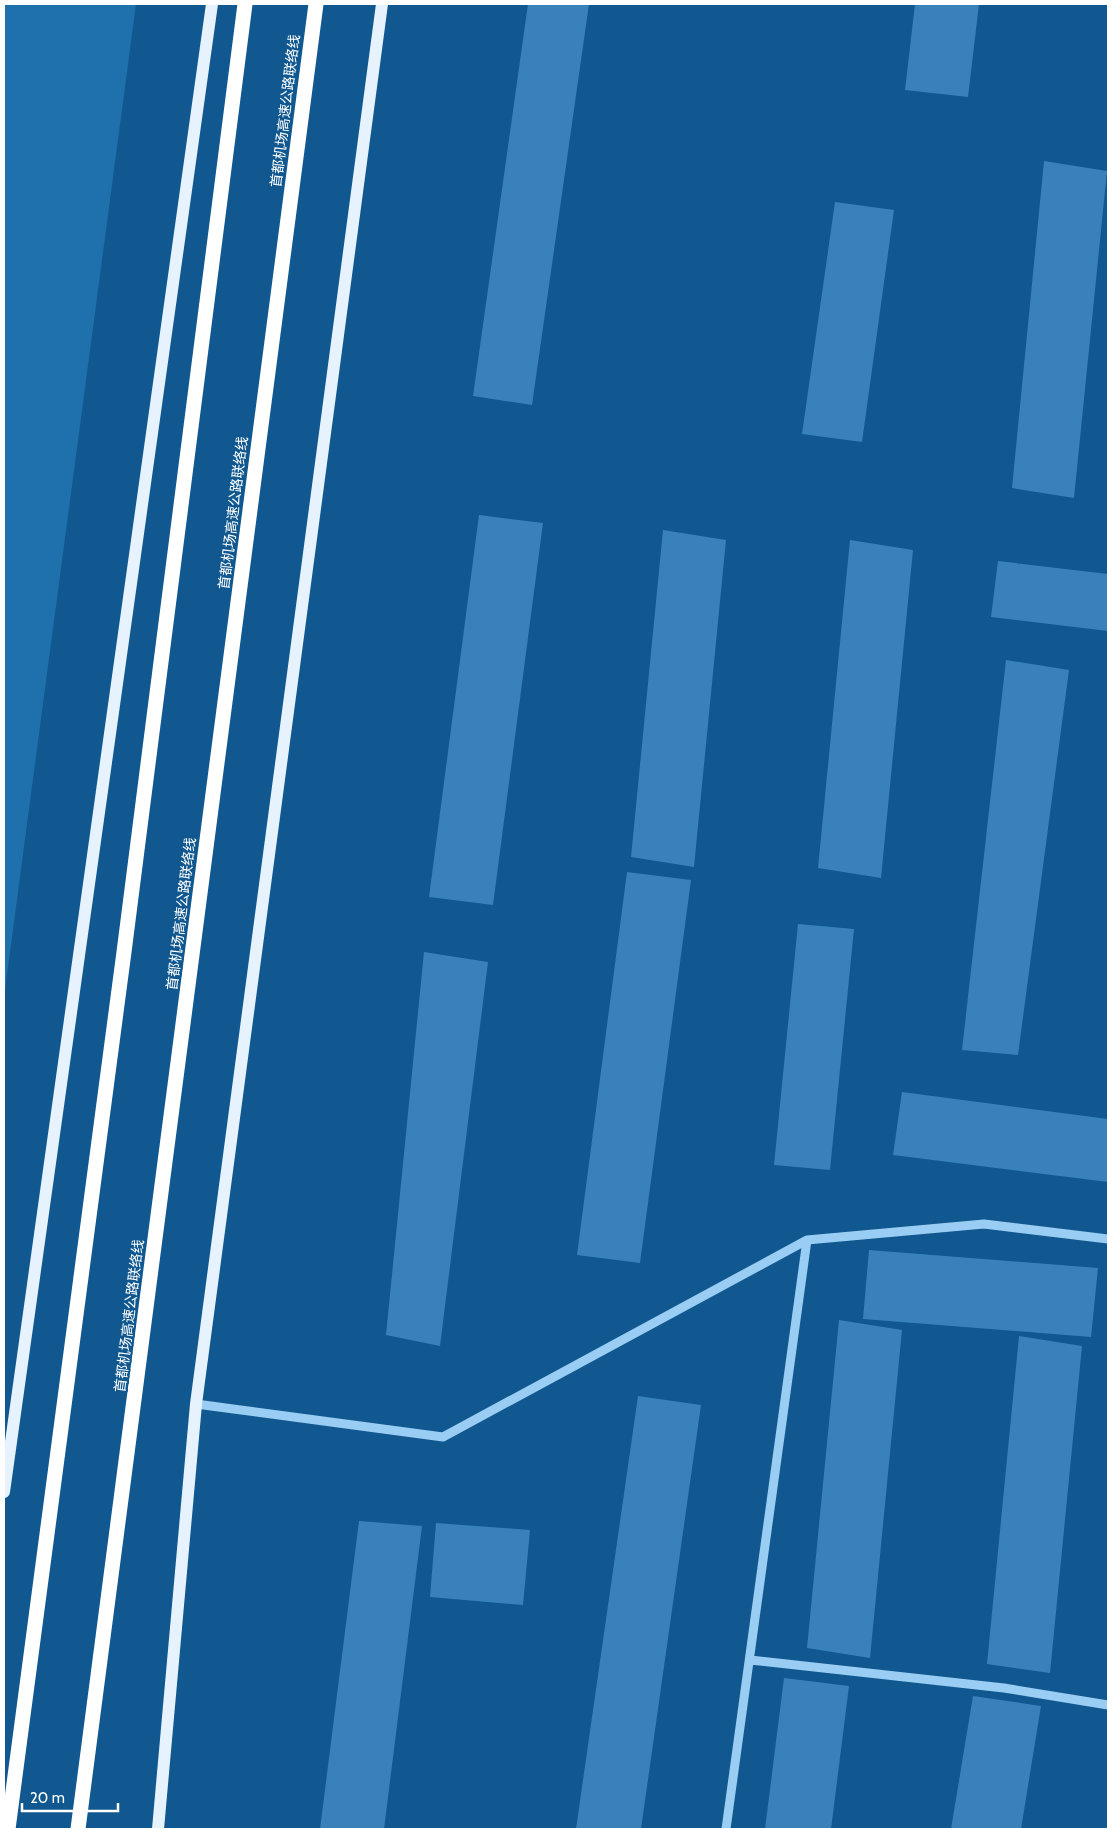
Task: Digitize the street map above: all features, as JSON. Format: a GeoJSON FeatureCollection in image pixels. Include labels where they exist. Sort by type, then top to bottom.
{"type":"FeatureCollection","features":[{"type":"Feature","properties":{"kind":"highway"},"geometry":{"type":"LineString","coordinates":[[8,1829],[124,952],[245,4]]}},
{"type":"Feature","properties":{"kind":"highway","name":"首都机场高速公路联络线"},"geometry":{"type":"LineString","coordinates":[[78,1829],[316,4]]}},
{"type":"Feature","properties":{"kind":"main road"},"geometry":{"type":"LineString","coordinates":[[4,1492],[212,4]]}},
{"type":"Feature","properties":{"kind":"main road"},"geometry":{"type":"LineString","coordinates":[[158,1829],[196,1404],[382,4]]}},
{"type":"Feature","properties":{"kind":"street"},"geometry":{"type":"LineString","coordinates":[[196,1404],[443,1437],[806,1240],[984,1224],[1108,1239]]}},
{"type":"Feature","properties":{"kind":"street"},"geometry":{"type":"LineString","coordinates":[[726,1829],[806,1240]]}},
{"type":"Feature","properties":{"kind":"street"},"geometry":{"type":"LineString","coordinates":[[750,1660],[1004,1688],[1108,1705]]}},
{"type":"Feature","properties":{"kind":"shaded area"},"geometry":{"type":"Polygon","coordinates":[[[4,4],[136,4],[4,997],[4,4]]]}},
{"type":"Feature","properties":{"kind":"building"},"geometry":{"type":"Polygon","coordinates":[[[528,4],[589,4],[532,405],[473,396],[528,4]]]}},
{"type":"Feature","properties":{"kind":"building"},"geometry":{"type":"Polygon","coordinates":[[[915,4],[979,4],[968,97],[905,90],[915,4]]]}},
{"type":"Feature","properties":{"kind":"building"},"geometry":{"type":"Polygon","coordinates":[[[1044,161],[1107,171],[1074,498],[1012,488],[1044,161]]]}},
{"type":"Feature","properties":{"kind":"building"},"geometry":{"type":"Polygon","coordinates":[[[835,202],[894,210],[862,442],[802,434],[835,202]]]}},
{"type":"Feature","properties":{"kind":"building"},"geometry":{"type":"Polygon","coordinates":[[[479,515],[543,523],[493,905],[429,897],[479,515]]]}},
{"type":"Feature","properties":{"kind":"building"},"geometry":{"type":"Polygon","coordinates":[[[663,530],[726,540],[694,867],[631,857],[663,530]]]}},
{"type":"Feature","properties":{"kind":"building"},"geometry":{"type":"Polygon","coordinates":[[[850,540],[913,550],[881,878],[818,868],[850,540]]]}},
{"type":"Feature","properties":{"kind":"building"},"geometry":{"type":"Polygon","coordinates":[[[998,561],[1108,574],[1108,631],[991,617],[998,561]]]}},
{"type":"Feature","properties":{"kind":"building"},"geometry":{"type":"Polygon","coordinates":[[[1006,660],[1069,670],[1018,1055],[962,1050],[1006,660]]]}},
{"type":"Feature","properties":{"kind":"building"},"geometry":{"type":"Polygon","coordinates":[[[627,872],[691,880],[640,1263],[577,1255],[627,872]]]}},
{"type":"Feature","properties":{"kind":"building"},"geometry":{"type":"Polygon","coordinates":[[[798,924],[854,929],[830,1170],[774,1165],[798,924]]]}},
{"type":"Feature","properties":{"kind":"building"},"geometry":{"type":"Polygon","coordinates":[[[424,952],[488,962],[440,1346],[386,1335],[424,952]]]}},
{"type":"Feature","properties":{"kind":"building"},"geometry":{"type":"Polygon","coordinates":[[[902,1092],[1108,1119],[1108,1182],[893,1155],[902,1092]]]}},
{"type":"Feature","properties":{"kind":"building"},"geometry":{"type":"Polygon","coordinates":[[[869,1250],[1098,1268],[1091,1337],[863,1319],[869,1250]]]}},
{"type":"Feature","properties":{"kind":"building"},"geometry":{"type":"Polygon","coordinates":[[[839,1320],[902,1330],[870,1658],[807,1648],[839,1320]]]}},
{"type":"Feature","properties":{"kind":"building"},"geometry":{"type":"Polygon","coordinates":[[[1019,1336],[1082,1346],[1050,1673],[987,1664],[1019,1336]]]}},
{"type":"Feature","properties":{"kind":"building"},"geometry":{"type":"Polygon","coordinates":[[[638,1396],[701,1405],[641,1829],[576,1829],[638,1396]]]}},
{"type":"Feature","properties":{"kind":"building"},"geometry":{"type":"Polygon","coordinates":[[[359,1521],[422,1526],[384,1829],[320,1829],[359,1521]]]}},
{"type":"Feature","properties":{"kind":"building"},"geometry":{"type":"Polygon","coordinates":[[[436,1523],[530,1530],[523,1605],[430,1597],[436,1523]]]}},
{"type":"Feature","properties":{"kind":"building"},"geometry":{"type":"Polygon","coordinates":[[[784,1678],[849,1686],[831,1829],[765,1829],[784,1678]]]}},
{"type":"Feature","properties":{"kind":"building"},"geometry":{"type":"Polygon","coordinates":[[[973,1696],[1041,1706],[1021,1829],[951,1829],[973,1696]]]}}]}
